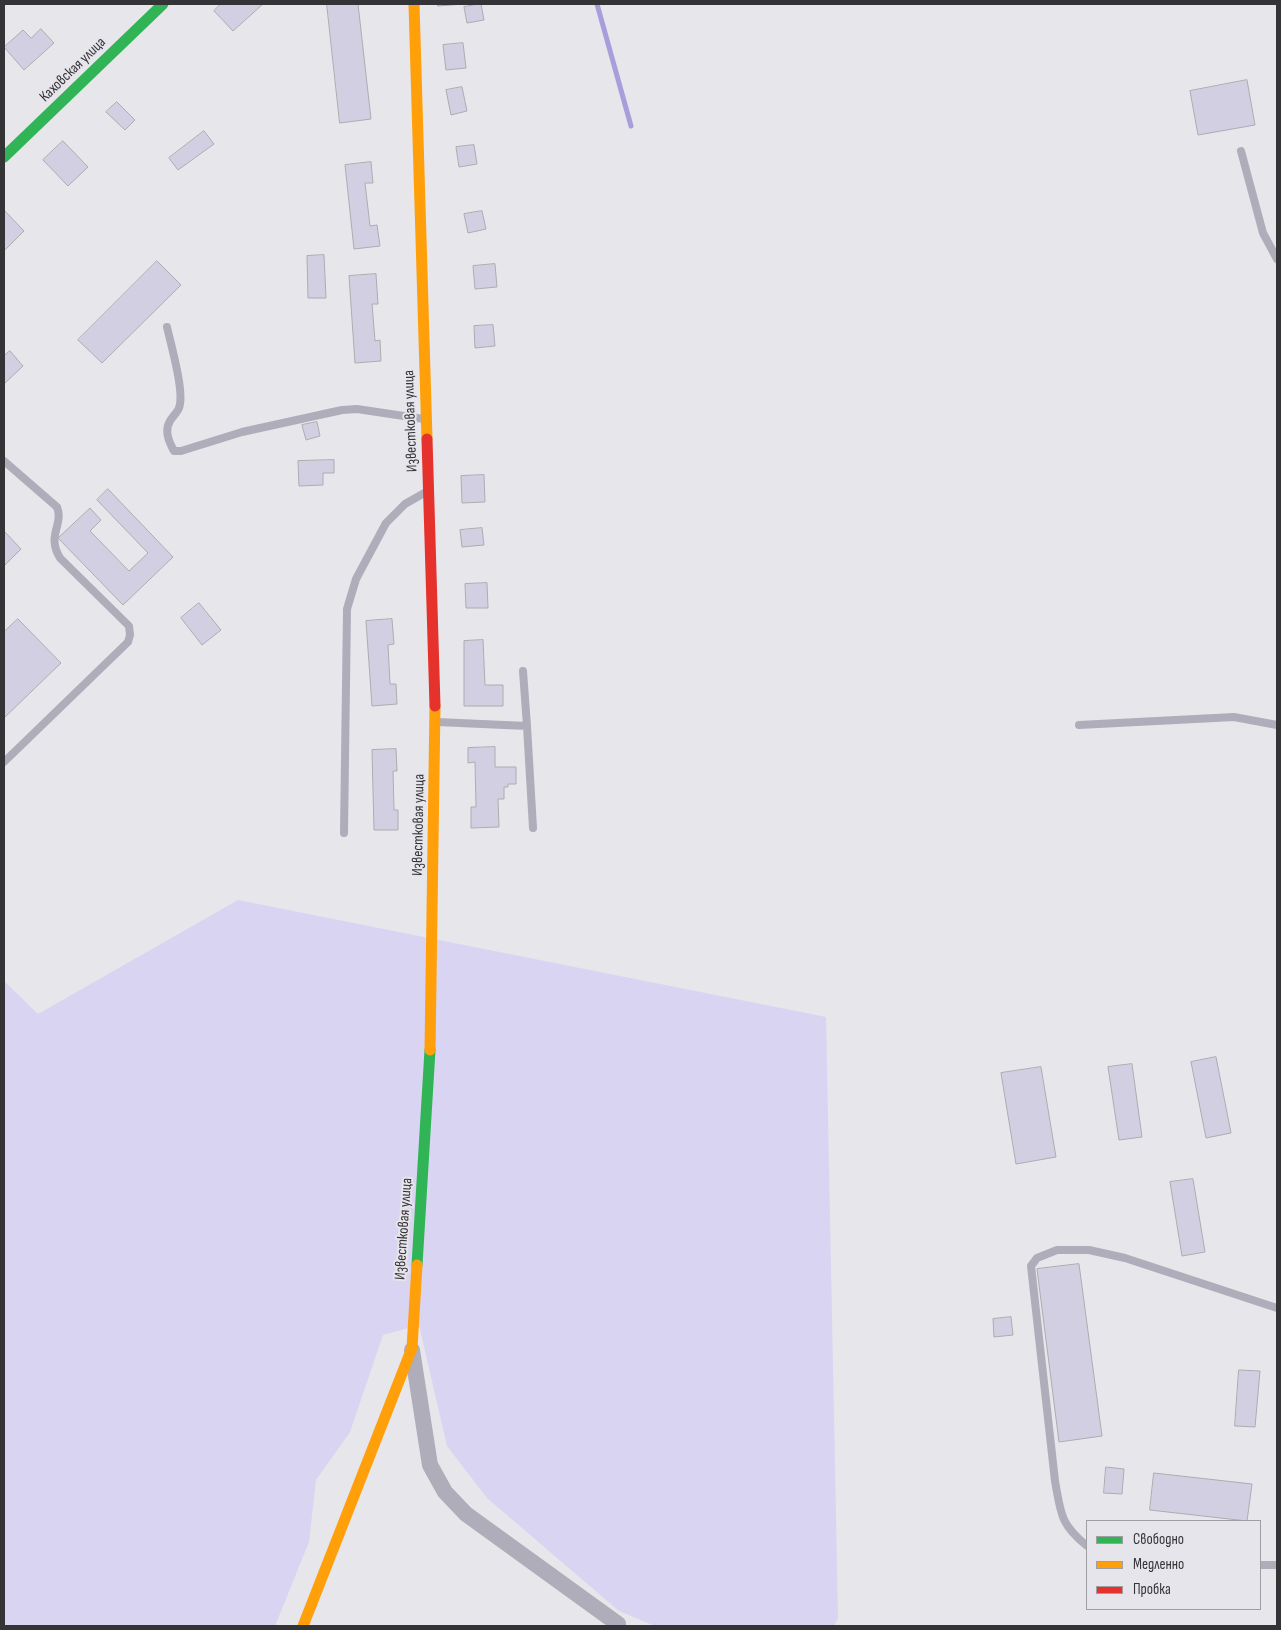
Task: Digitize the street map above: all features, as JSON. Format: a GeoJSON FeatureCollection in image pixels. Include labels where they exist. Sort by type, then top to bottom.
{"type":"FeatureCollection","features":[{"type":"Feature","properties":{"kind":"street","name":"Каховская улица"},"geometry":{"type":"LineString","coordinates":[[4,157],[163,4]]}},
{"type":"Feature","properties":{"kind":"street","name":"Известковая улица"},"geometry":{"type":"LineString","coordinates":[[303,1626],[412,1348],[430,1056],[435,722],[414,4]]}},
{"type":"Feature","properties":{"kind":"street"},"geometry":{"type":"LineString","coordinates":[[412,1348],[430,1465],[445,1492],[466,1514],[620,1625]]}},
{"type":"Feature","properties":{"kind":"lane"},"geometry":{"type":"LineString","coordinates":[[1241,151],[1263,233],[1277,260]]}},
{"type":"Feature","properties":{"kind":"lane"},"geometry":{"type":"LineString","coordinates":[[167,327],[180,387],[179,407],[169,423],[167,432],[169,442],[174,451],[181,451],[242,432],[342,410],[357,409],[426,420]]}},
{"type":"Feature","properties":{"kind":"lane"},"geometry":{"type":"LineString","coordinates":[[4,461],[57,507],[59,513],[54,540],[56,552],[129,626],[130,635],[128,642],[4,762]]}},
{"type":"Feature","properties":{"kind":"lane"},"geometry":{"type":"LineString","coordinates":[[344,832],[347,609],[350,594],[386,523],[405,504],[428,491]]}},
{"type":"Feature","properties":{"kind":"lane"},"geometry":{"type":"LineString","coordinates":[[523,671],[534,828]]}},
{"type":"Feature","properties":{"kind":"lane"},"geometry":{"type":"LineString","coordinates":[[1080,725],[1234,717],[1277,725]]}},
{"type":"Feature","properties":{"kind":"lane"},"geometry":{"type":"LineString","coordinates":[[435,722],[527,726]]}},
{"type":"Feature","properties":{"kind":"lane"},"geometry":{"type":"LineString","coordinates":[[1086,1545],[1073,1534],[1061,1516],[1031,1266],[1034,1262],[1038,1258],[1057,1250],[1089,1250],[1124,1258],[1277,1308]]}},
{"type":"Feature","properties":{"kind":"lane"},"geometry":{"type":"LineString","coordinates":[[1261,1565],[1277,1565]]}},
{"type":"Feature","properties":{"kind":"shaded area"},"geometry":{"type":"Polygon","coordinates":[[[238,900],[826,1017],[838,1618],[834,1626],[655,1626],[619,1611],[487,1498],[447,1446],[419,1325],[383,1335],[350,1432],[316,1480],[309,1542],[275,1626],[4,1626],[4,981],[38,1014],[238,900]]]}},
{"type":"Feature","properties":{"kind":"building"},"geometry":{"type":"Polygon","coordinates":[[[221,4],[263,4],[233,31],[214,11],[221,4]]]}},
{"type":"Feature","properties":{"kind":"building"},"geometry":{"type":"Polygon","coordinates":[[[327,4],[358,4],[371,119],[340,123],[327,4]]]}},
{"type":"Feature","properties":{"kind":"building"},"geometry":{"type":"Polygon","coordinates":[[[438,4],[463,4],[438,6],[438,4]]]}},
{"type":"Feature","properties":{"kind":"building"},"geometry":{"type":"Polygon","coordinates":[[[481,4],[484,20],[467,23],[464,7],[481,4]]]}},
{"type":"Feature","properties":{"kind":"building"},"geometry":{"type":"Polygon","coordinates":[[[41,29],[54,43],[24,70],[4,47],[23,30],[31,38],[41,29]]]}},
{"type":"Feature","properties":{"kind":"building"},"geometry":{"type":"Polygon","coordinates":[[[463,43],[466,68],[446,70],[443,45],[463,43]]]}},
{"type":"Feature","properties":{"kind":"building"},"geometry":{"type":"Polygon","coordinates":[[[1247,80],[1255,125],[1198,135],[1190,91],[1247,80]]]}},
{"type":"Feature","properties":{"kind":"building"},"geometry":{"type":"Polygon","coordinates":[[[462,87],[467,111],[451,115],[446,90],[462,87]]]}},
{"type":"Feature","properties":{"kind":"building"},"geometry":{"type":"Polygon","coordinates":[[[117,102],[135,120],[125,130],[106,112],[117,102]]]}},
{"type":"Feature","properties":{"kind":"building"},"geometry":{"type":"Polygon","coordinates":[[[204,131],[214,144],[178,170],[169,158],[204,131]]]}},
{"type":"Feature","properties":{"kind":"building"},"geometry":{"type":"Polygon","coordinates":[[[63,141],[88,167],[68,186],[43,160],[63,141]]]}},
{"type":"Feature","properties":{"kind":"building"},"geometry":{"type":"Polygon","coordinates":[[[474,145],[477,164],[459,167],[456,147],[474,145]]]}},
{"type":"Feature","properties":{"kind":"building"},"geometry":{"type":"Polygon","coordinates":[[[371,162],[373,183],[365,183],[370,226],[377,225],[380,246],[354,249],[345,165],[371,162]]]}},
{"type":"Feature","properties":{"kind":"building"},"geometry":{"type":"Polygon","coordinates":[[[4,210],[24,231],[4,251],[4,210]]]}},
{"type":"Feature","properties":{"kind":"building"},"geometry":{"type":"Polygon","coordinates":[[[482,211],[486,229],[468,233],[464,214],[482,211]]]}},
{"type":"Feature","properties":{"kind":"building"},"geometry":{"type":"Polygon","coordinates":[[[324,255],[326,298],[308,298],[307,256],[324,255]]]}},
{"type":"Feature","properties":{"kind":"building"},"geometry":{"type":"Polygon","coordinates":[[[157,261],[181,285],[102,363],[78,340],[157,261]]]}},
{"type":"Feature","properties":{"kind":"building"},"geometry":{"type":"Polygon","coordinates":[[[495,264],[497,287],[475,289],[473,266],[495,264]]]}},
{"type":"Feature","properties":{"kind":"building"},"geometry":{"type":"Polygon","coordinates":[[[376,274],[378,304],[372,304],[375,341],[380,340],[381,361],[355,363],[349,276],[376,274]]]}},
{"type":"Feature","properties":{"kind":"building"},"geometry":{"type":"Polygon","coordinates":[[[493,325],[495,346],[475,348],[474,326],[493,325]]]}},
{"type":"Feature","properties":{"kind":"building"},"geometry":{"type":"Polygon","coordinates":[[[10,351],[23,366],[4,384],[4,356],[10,351]]]}},
{"type":"Feature","properties":{"kind":"building"},"geometry":{"type":"Polygon","coordinates":[[[317,422],[320,436],[306,440],[302,425],[317,422]]]}},
{"type":"Feature","properties":{"kind":"building"},"geometry":{"type":"Polygon","coordinates":[[[334,460],[334,473],[323,473],[323,485],[299,486],[298,461],[334,460]]]}},
{"type":"Feature","properties":{"kind":"building"},"geometry":{"type":"Polygon","coordinates":[[[484,475],[485,502],[462,503],[461,476],[484,475]]]}},
{"type":"Feature","properties":{"kind":"building"},"geometry":{"type":"Polygon","coordinates":[[[108,489],[173,557],[123,605],[58,538],[90,508],[101,520],[90,531],[129,571],[148,553],[97,500],[108,489]]]}},
{"type":"Feature","properties":{"kind":"building"},"geometry":{"type":"Polygon","coordinates":[[[482,528],[484,545],[462,547],[460,530],[482,528]]]}},
{"type":"Feature","properties":{"kind":"building"},"geometry":{"type":"Polygon","coordinates":[[[4,531],[21,549],[4,566],[4,531]]]}},
{"type":"Feature","properties":{"kind":"building"},"geometry":{"type":"Polygon","coordinates":[[[487,583],[488,608],[466,608],[465,584],[487,583]]]}},
{"type":"Feature","properties":{"kind":"building"},"geometry":{"type":"Polygon","coordinates":[[[199,603],[221,630],[202,645],[181,618],[199,603]]]}},
{"type":"Feature","properties":{"kind":"building"},"geometry":{"type":"Polygon","coordinates":[[[18,619],[61,663],[4,718],[4,632],[18,619]]]}},
{"type":"Feature","properties":{"kind":"building"},"geometry":{"type":"Polygon","coordinates":[[[392,619],[394,644],[388,645],[390,684],[396,684],[397,704],[372,706],[366,621],[392,619]]]}},
{"type":"Feature","properties":{"kind":"building"},"geometry":{"type":"Polygon","coordinates":[[[483,640],[485,685],[503,685],[503,706],[464,706],[464,641],[483,640]]]}},
{"type":"Feature","properties":{"kind":"building"},"geometry":{"type":"Polygon","coordinates":[[[495,747],[495,767],[516,767],[516,784],[508,784],[508,787],[504,787],[504,799],[498,799],[499,827],[471,828],[471,807],[476,807],[475,762],[468,763],[468,748],[495,747]]]}},
{"type":"Feature","properties":{"kind":"building"},"geometry":{"type":"Polygon","coordinates":[[[396,749],[397,771],[393,771],[394,810],[398,810],[398,830],[374,830],[372,750],[396,749]]]}},
{"type":"Feature","properties":{"kind":"building"},"geometry":{"type":"Polygon","coordinates":[[[1216,1057],[1231,1133],[1206,1138],[1191,1062],[1216,1057]]]}},
{"type":"Feature","properties":{"kind":"building"},"geometry":{"type":"Polygon","coordinates":[[[1132,1064],[1142,1137],[1119,1140],[1108,1067],[1132,1064]]]}},
{"type":"Feature","properties":{"kind":"building"},"geometry":{"type":"Polygon","coordinates":[[[1041,1067],[1056,1157],[1016,1164],[1001,1073],[1041,1067]]]}},
{"type":"Feature","properties":{"kind":"building"},"geometry":{"type":"Polygon","coordinates":[[[1193,1179],[1205,1252],[1182,1256],[1170,1182],[1193,1179]]]}},
{"type":"Feature","properties":{"kind":"building"},"geometry":{"type":"Polygon","coordinates":[[[1079,1264],[1102,1436],[1059,1442],[1037,1269],[1079,1264]]]}},
{"type":"Feature","properties":{"kind":"building"},"geometry":{"type":"Polygon","coordinates":[[[1011,1317],[1013,1335],[994,1337],[993,1319],[1011,1317]]]}},
{"type":"Feature","properties":{"kind":"building"},"geometry":{"type":"Polygon","coordinates":[[[1239,1370],[1260,1371],[1255,1427],[1235,1426],[1239,1370]]]}},
{"type":"Feature","properties":{"kind":"building"},"geometry":{"type":"Polygon","coordinates":[[[1106,1467],[1124,1469],[1122,1494],[1104,1493],[1106,1467]]]}},
{"type":"Feature","properties":{"kind":"building"},"geometry":{"type":"Polygon","coordinates":[[[1154,1473],[1252,1484],[1247,1520],[1150,1510],[1154,1473]]]}},
{"type":"Feature","properties":{"kind":"waterway"},"geometry":{"type":"LineString","coordinates":[[597,4],[631,126]]}},
{"type":"Feature","properties":{"kind":"traffic: fast"},"geometry":{"type":"LineString","coordinates":[[4,157],[163,4]]}},
{"type":"Feature","properties":{"kind":"traffic: fast"},"geometry":{"type":"LineString","coordinates":[[417,1265],[430,1050]]}},
{"type":"Feature","properties":{"kind":"traffic: slow"},"geometry":{"type":"LineString","coordinates":[[414,4],[427,439]]}},
{"type":"Feature","properties":{"kind":"traffic: slow"},"geometry":{"type":"LineString","coordinates":[[430,1050],[435,706]]}},
{"type":"Feature","properties":{"kind":"traffic: slow"},"geometry":{"type":"LineString","coordinates":[[303,1626],[412,1348],[417,1265]]}},
{"type":"Feature","properties":{"kind":"traffic: jam"},"geometry":{"type":"LineString","coordinates":[[427,439],[435,706]]}}]}
